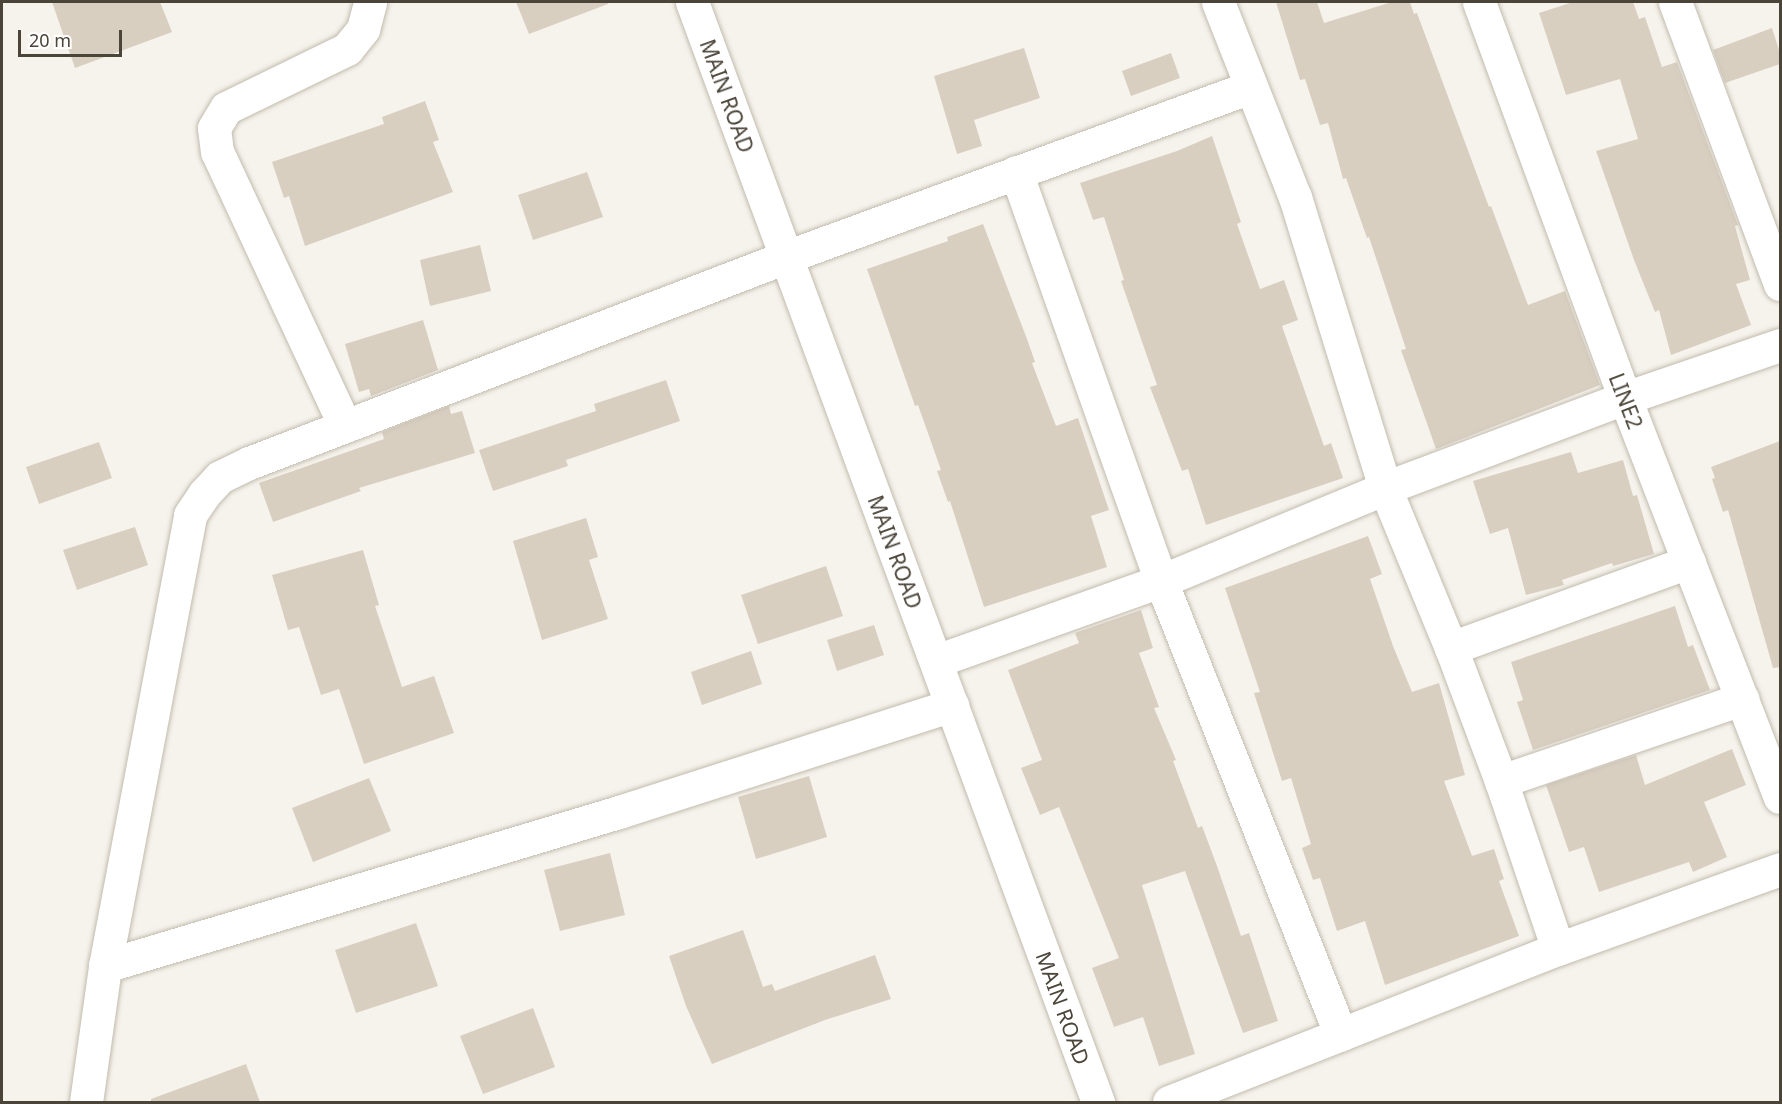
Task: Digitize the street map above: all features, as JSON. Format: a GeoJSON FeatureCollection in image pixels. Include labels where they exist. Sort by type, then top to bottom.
{"type":"FeatureCollection","features":[{"type":"Feature","properties":{"kind":"street"},"geometry":{"type":"LineString","coordinates":[[345,426],[217,152],[214,128],[226,108],[347,49],[363,29],[370,2]]}},
{"type":"Feature","properties":{"kind":"street","name":"MAIN ROAD"},"geometry":{"type":"LineString","coordinates":[[692,2],[1098,1102]]}},
{"type":"Feature","properties":{"kind":"street"},"geometry":{"type":"LineString","coordinates":[[1218,2],[1250,88],[1295,197],[1385,488],[1451,648],[1502,781],[1558,949]]}},
{"type":"Feature","properties":{"kind":"street","name":"LINE2"},"geometry":{"type":"LineString","coordinates":[[1479,2],[1625,398],[1780,797]]}},
{"type":"Feature","properties":{"kind":"street"},"geometry":{"type":"LineString","coordinates":[[1675,2],[1780,284]]}},
{"type":"Feature","properties":{"kind":"street"},"geometry":{"type":"LineString","coordinates":[[86,1102],[105,966],[190,515],[204,494],[220,477],[345,426],[786,257],[1250,88]]}},
{"type":"Feature","properties":{"kind":"street"},"geometry":{"type":"LineString","coordinates":[[1016,172],[1161,581],[1341,1035]]}},
{"type":"Feature","properties":{"kind":"street"},"geometry":{"type":"LineString","coordinates":[[936,661],[1161,581],[1385,488],[1625,398],[1780,345]]}},
{"type":"Feature","properties":{"kind":"street"},"geometry":{"type":"LineString","coordinates":[[1451,648],[1689,562]]}},
{"type":"Feature","properties":{"kind":"street"},"geometry":{"type":"LineString","coordinates":[[1502,781],[1742,699]]}},
{"type":"Feature","properties":{"kind":"street"},"geometry":{"type":"LineString","coordinates":[[105,966],[619,812],[952,705]]}},
{"type":"Feature","properties":{"kind":"street"},"geometry":{"type":"LineString","coordinates":[[1169,1102],[1558,949],[1780,869]]}},
{"type":"Feature","properties":{"kind":"building"},"geometry":{"type":"Polygon","coordinates":[[[52,2],[160,2],[172,32],[75,68],[52,2]]]}},
{"type":"Feature","properties":{"kind":"building"},"geometry":{"type":"Polygon","coordinates":[[[516,2],[608,2],[608,4],[529,34],[516,2]]]}},
{"type":"Feature","properties":{"kind":"building"},"geometry":{"type":"Polygon","coordinates":[[[1276,2],[1317,2],[1324,23],[1392,2],[1410,2],[1414,14],[1417,13],[1528,305],[1565,291],[1600,385],[1436,449],[1401,350],[1406,349],[1369,237],[1367,238],[1346,178],[1343,179],[1328,123],[1320,125],[1305,79],[1300,80],[1276,2]]]}},
{"type":"Feature","properties":{"kind":"building"},"geometry":{"type":"Polygon","coordinates":[[[1573,2],[1633,2],[1639,19],[1645,17],[1662,67],[1677,62],[1738,225],[1735,226],[1750,280],[1736,284],[1751,325],[1671,355],[1659,310],[1655,312],[1634,260],[1596,151],[1638,139],[1620,79],[1566,95],[1539,13],[1573,2]]]}},
{"type":"Feature","properties":{"kind":"building"},"geometry":{"type":"Polygon","coordinates":[[[1772,28],[1780,53],[1780,64],[1725,83],[1713,50],[1772,28]]]}},
{"type":"Feature","properties":{"kind":"building"},"geometry":{"type":"Polygon","coordinates":[[[1024,48],[1040,98],[974,120],[982,146],[957,154],[934,76],[1024,48]]]}},
{"type":"Feature","properties":{"kind":"building"},"geometry":{"type":"Polygon","coordinates":[[[1171,53],[1180,78],[1131,96],[1122,71],[1171,53]]]}},
{"type":"Feature","properties":{"kind":"building"},"geometry":{"type":"Polygon","coordinates":[[[425,101],[439,140],[433,142],[453,192],[305,246],[289,196],[284,198],[272,162],[384,124],[382,117],[425,101]]]}},
{"type":"Feature","properties":{"kind":"building"},"geometry":{"type":"Polygon","coordinates":[[[1212,136],[1241,222],[1237,224],[1260,289],[1284,280],[1298,320],[1282,326],[1324,446],[1331,443],[1343,478],[1206,525],[1188,469],[1182,471],[1150,387],[1157,385],[1121,281],[1124,280],[1104,217],[1093,220],[1080,183],[1177,151],[1212,136]]]}},
{"type":"Feature","properties":{"kind":"building"},"geometry":{"type":"Polygon","coordinates":[[[587,172],[603,217],[533,240],[518,195],[587,172]]]}},
{"type":"Feature","properties":{"kind":"building"},"geometry":{"type":"Polygon","coordinates":[[[983,224],[1027,339],[1035,362],[1032,363],[1056,426],[1078,418],[1109,510],[1091,516],[1107,567],[984,607],[950,501],[948,502],[937,471],[941,470],[918,405],[915,406],[867,269],[948,241],[947,237],[983,224]]]}},
{"type":"Feature","properties":{"kind":"building"},"geometry":{"type":"Polygon","coordinates":[[[480,245],[491,291],[430,306],[420,260],[480,245]]]}},
{"type":"Feature","properties":{"kind":"building"},"geometry":{"type":"Polygon","coordinates":[[[423,320],[438,370],[371,396],[369,389],[359,392],[345,344],[423,320]]]}},
{"type":"Feature","properties":{"kind":"building"},"geometry":{"type":"Polygon","coordinates":[[[666,380],[680,421],[566,460],[568,466],[493,491],[479,450],[596,411],[594,404],[666,380]]]}},
{"type":"Feature","properties":{"kind":"building"},"geometry":{"type":"Polygon","coordinates":[[[449,406],[451,414],[462,411],[475,453],[359,488],[361,491],[273,522],[259,483],[384,439],[382,432],[449,406]]]}},
{"type":"Feature","properties":{"kind":"building"},"geometry":{"type":"Polygon","coordinates":[[[1780,441],[1780,667],[1773,668],[1728,510],[1723,512],[1712,479],[1715,478],[1711,467],[1780,441]]]}},
{"type":"Feature","properties":{"kind":"building"},"geometry":{"type":"Polygon","coordinates":[[[99,442],[112,478],[39,504],[26,467],[99,442]]]}},
{"type":"Feature","properties":{"kind":"building"},"geometry":{"type":"Polygon","coordinates":[[[1571,452],[1578,473],[1623,460],[1633,496],[1637,495],[1654,554],[1613,566],[1612,563],[1562,580],[1564,585],[1526,595],[1508,528],[1490,534],[1473,481],[1571,452]]]}},
{"type":"Feature","properties":{"kind":"building"},"geometry":{"type":"Polygon","coordinates":[[[586,518],[598,557],[589,560],[608,619],[542,640],[513,541],[586,518]]]}},
{"type":"Feature","properties":{"kind":"building"},"geometry":{"type":"Polygon","coordinates":[[[135,527],[148,565],[77,590],[63,550],[135,527]]]}},
{"type":"Feature","properties":{"kind":"building"},"geometry":{"type":"Polygon","coordinates":[[[1368,536],[1382,574],[1370,579],[1412,692],[1439,683],[1465,775],[1444,781],[1472,856],[1494,849],[1504,879],[1499,881],[1519,936],[1385,985],[1365,921],[1337,931],[1320,878],[1313,880],[1302,848],[1311,844],[1291,778],[1282,781],[1254,693],[1260,692],[1225,588],[1368,536]]]}},
{"type":"Feature","properties":{"kind":"building"},"geometry":{"type":"Polygon","coordinates":[[[363,550],[379,605],[375,606],[402,687],[434,676],[454,733],[364,764],[339,689],[321,695],[299,627],[288,630],[272,575],[363,550]]]}},
{"type":"Feature","properties":{"kind":"building"},"geometry":{"type":"Polygon","coordinates":[[[826,566],[843,616],[758,644],[741,595],[826,566]]]}},
{"type":"Feature","properties":{"kind":"building"},"geometry":{"type":"Polygon","coordinates":[[[1675,606],[1688,647],[1693,645],[1710,690],[1533,750],[1517,702],[1523,700],[1511,662],[1675,606]]]}},
{"type":"Feature","properties":{"kind":"building"},"geometry":{"type":"Polygon","coordinates":[[[1141,610],[1153,648],[1139,653],[1159,707],[1154,708],[1176,760],[1173,761],[1198,828],[1202,826],[1241,936],[1249,933],[1278,1021],[1243,1033],[1185,871],[1142,885],[1195,1054],[1159,1066],[1143,1017],[1114,1027],[1092,968],[1119,958],[1059,807],[1040,815],[1021,768],[1042,760],[1008,670],[1079,643],[1075,633],[1141,610]]]}},
{"type":"Feature","properties":{"kind":"building"},"geometry":{"type":"Polygon","coordinates":[[[874,625],[884,655],[837,671],[827,640],[874,625]]]}},
{"type":"Feature","properties":{"kind":"building"},"geometry":{"type":"Polygon","coordinates":[[[751,651],[762,684],[702,705],[691,672],[751,651]]]}},
{"type":"Feature","properties":{"kind":"building"},"geometry":{"type":"Polygon","coordinates":[[[1732,749],[1746,785],[1704,802],[1727,857],[1693,872],[1689,862],[1599,892],[1584,847],[1569,852],[1546,785],[1636,755],[1645,785],[1732,749]]]}},
{"type":"Feature","properties":{"kind":"building"},"geometry":{"type":"Polygon","coordinates":[[[809,776],[827,837],[756,859],[738,797],[809,776]]]}},
{"type":"Feature","properties":{"kind":"building"},"geometry":{"type":"Polygon","coordinates":[[[369,778],[391,831],[313,862],[292,808],[369,778]]]}},
{"type":"Feature","properties":{"kind":"building"},"geometry":{"type":"Polygon","coordinates":[[[610,853],[625,915],[560,931],[544,870],[610,853]]]}},
{"type":"Feature","properties":{"kind":"building"},"geometry":{"type":"Polygon","coordinates":[[[416,923],[438,986],[356,1013],[335,950],[416,923]]]}},
{"type":"Feature","properties":{"kind":"building"},"geometry":{"type":"Polygon","coordinates":[[[743,930],[763,987],[772,984],[775,991],[875,955],[891,999],[825,1020],[712,1064],[686,1006],[669,956],[743,930]]]}},
{"type":"Feature","properties":{"kind":"building"},"geometry":{"type":"Polygon","coordinates":[[[533,1008],[555,1067],[483,1094],[460,1036],[533,1008]]]}},
{"type":"Feature","properties":{"kind":"building"},"geometry":{"type":"Polygon","coordinates":[[[246,1064],[260,1102],[151,1102],[151,1099],[246,1064]]]}}]}
